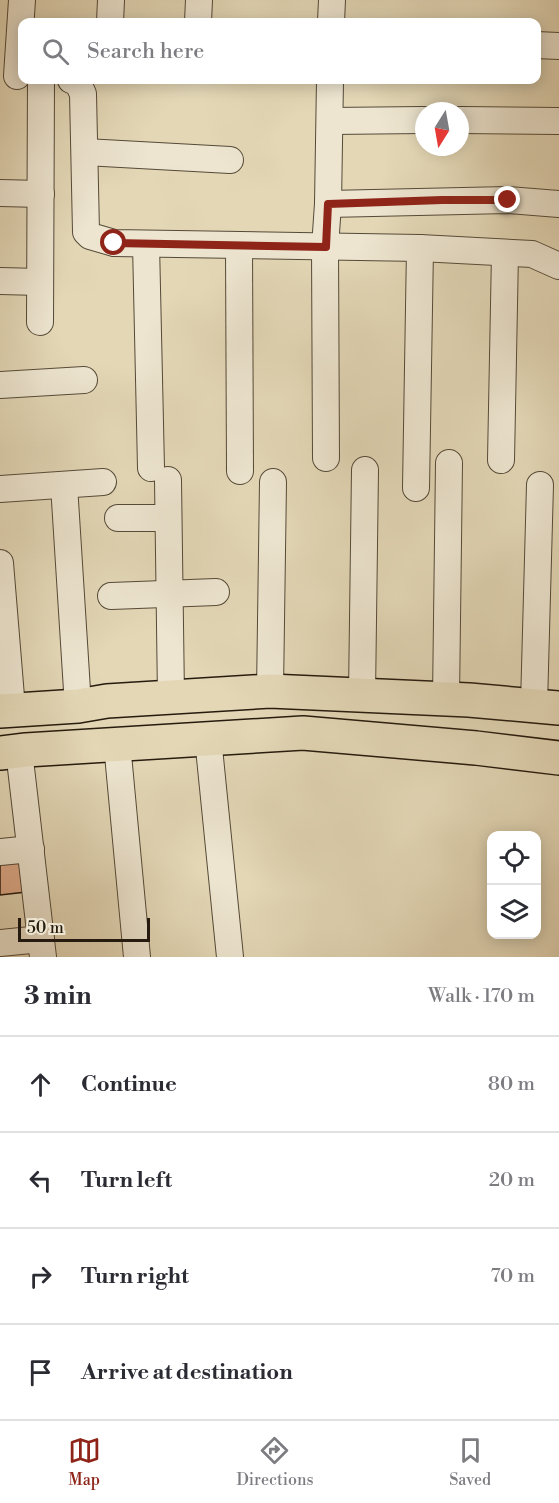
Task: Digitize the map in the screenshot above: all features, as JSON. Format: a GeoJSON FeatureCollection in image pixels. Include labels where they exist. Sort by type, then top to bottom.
{"type":"FeatureCollection","features":[{"type":"Feature","properties":{"kind":"main road"},"geometry":{"type":"LineString","coordinates":[[12,710],[78,706],[107,701],[270,691],[446,699],[546,707]]}},
{"type":"Feature","properties":{"kind":"main road"},"geometry":{"type":"LineString","coordinates":[[15,751],[303,733],[476,748],[559,758]]}},
{"type":"Feature","properties":{"kind":"street"},"geometry":{"type":"LineString","coordinates":[[22,0],[22,18]]}},
{"type":"Feature","properties":{"kind":"street"},"geometry":{"type":"LineString","coordinates":[[110,18],[111,0]]}},
{"type":"Feature","properties":{"kind":"street"},"geometry":{"type":"LineString","coordinates":[[198,18],[199,0]]}},
{"type":"Feature","properties":{"kind":"street"},"geometry":{"type":"LineString","coordinates":[[332,0],[332,18]]}},
{"type":"Feature","properties":{"kind":"street"},"geometry":{"type":"LineString","coordinates":[[541,45],[559,46]]}},
{"type":"Feature","properties":{"kind":"street"},"geometry":{"type":"LineString","coordinates":[[21,84],[40,194],[40,322]]}},
{"type":"Feature","properties":{"kind":"street"},"geometry":{"type":"LineString","coordinates":[[78,84],[82,94],[85,152],[86,232],[90,236],[114,243],[239,247],[420,248],[532,254],[559,266]]}},
{"type":"Feature","properties":{"kind":"street"},"geometry":{"type":"LineString","coordinates":[[326,458],[326,247],[330,84]]}},
{"type":"Feature","properties":{"kind":"street"},"geometry":{"type":"LineString","coordinates":[[330,121],[415,120]]}},
{"type":"Feature","properties":{"kind":"street"},"geometry":{"type":"LineString","coordinates":[[469,120],[559,121]]}},
{"type":"Feature","properties":{"kind":"street"},"geometry":{"type":"LineString","coordinates":[[85,152],[230,160]]}},
{"type":"Feature","properties":{"kind":"street"},"geometry":{"type":"LineString","coordinates":[[0,193],[40,194]]}},
{"type":"Feature","properties":{"kind":"street"},"geometry":{"type":"LineString","coordinates":[[328,204],[442,200],[508,200],[559,204]]}},
{"type":"Feature","properties":{"kind":"street"},"geometry":{"type":"LineString","coordinates":[[146,244],[159,474],[168,518],[171,697]]}},
{"type":"Feature","properties":{"kind":"street"},"geometry":{"type":"LineString","coordinates":[[239,247],[240,471]]}},
{"type":"Feature","properties":{"kind":"street"},"geometry":{"type":"LineString","coordinates":[[416,488],[420,248]]}},
{"type":"Feature","properties":{"kind":"street"},"geometry":{"type":"LineString","coordinates":[[501,460],[505,253]]}},
{"type":"Feature","properties":{"kind":"street"},"geometry":{"type":"LineString","coordinates":[[0,281],[40,282]]}},
{"type":"Feature","properties":{"kind":"street"},"geometry":{"type":"LineString","coordinates":[[0,385],[84,380]]}},
{"type":"Feature","properties":{"kind":"street"},"geometry":{"type":"LineString","coordinates":[[446,699],[450,463]]}},
{"type":"Feature","properties":{"kind":"street"},"geometry":{"type":"LineString","coordinates":[[362,695],[366,470]]}},
{"type":"Feature","properties":{"kind":"street"},"geometry":{"type":"LineString","coordinates":[[0,489],[103,482]]}},
{"type":"Feature","properties":{"kind":"street"},"geometry":{"type":"LineString","coordinates":[[270,691],[273,482]]}},
{"type":"Feature","properties":{"kind":"street"},"geometry":{"type":"LineString","coordinates":[[64,485],[78,706]]}},
{"type":"Feature","properties":{"kind":"street"},"geometry":{"type":"LineString","coordinates":[[540,485],[546,707]]}},
{"type":"Feature","properties":{"kind":"street"},"geometry":{"type":"LineString","coordinates":[[118,518],[168,518]]}},
{"type":"Feature","properties":{"kind":"street"},"geometry":{"type":"LineString","coordinates":[[0,563],[15,751],[31,849],[42,948],[0,943]]}},
{"type":"Feature","properties":{"kind":"street"},"geometry":{"type":"LineString","coordinates":[[111,597],[216,592]]}},
{"type":"Feature","properties":{"kind":"street"},"geometry":{"type":"LineString","coordinates":[[208,738],[230,957]]}},
{"type":"Feature","properties":{"kind":"street"},"geometry":{"type":"LineString","coordinates":[[117,744],[137,957]]}},
{"type":"Feature","properties":{"kind":"street"},"geometry":{"type":"LineString","coordinates":[[0,852],[31,849]]}},
{"type":"Feature","properties":{"kind":"building"},"geometry":{"type":"Polygon","coordinates":[[[21,853],[26,892],[0,895],[0,856],[21,853]]]}},
{"type":"Feature","properties":{"kind":"route"},"geometry":{"type":"LineString","coordinates":[[114,243],[326,247],[328,204],[508,200]]}}]}
